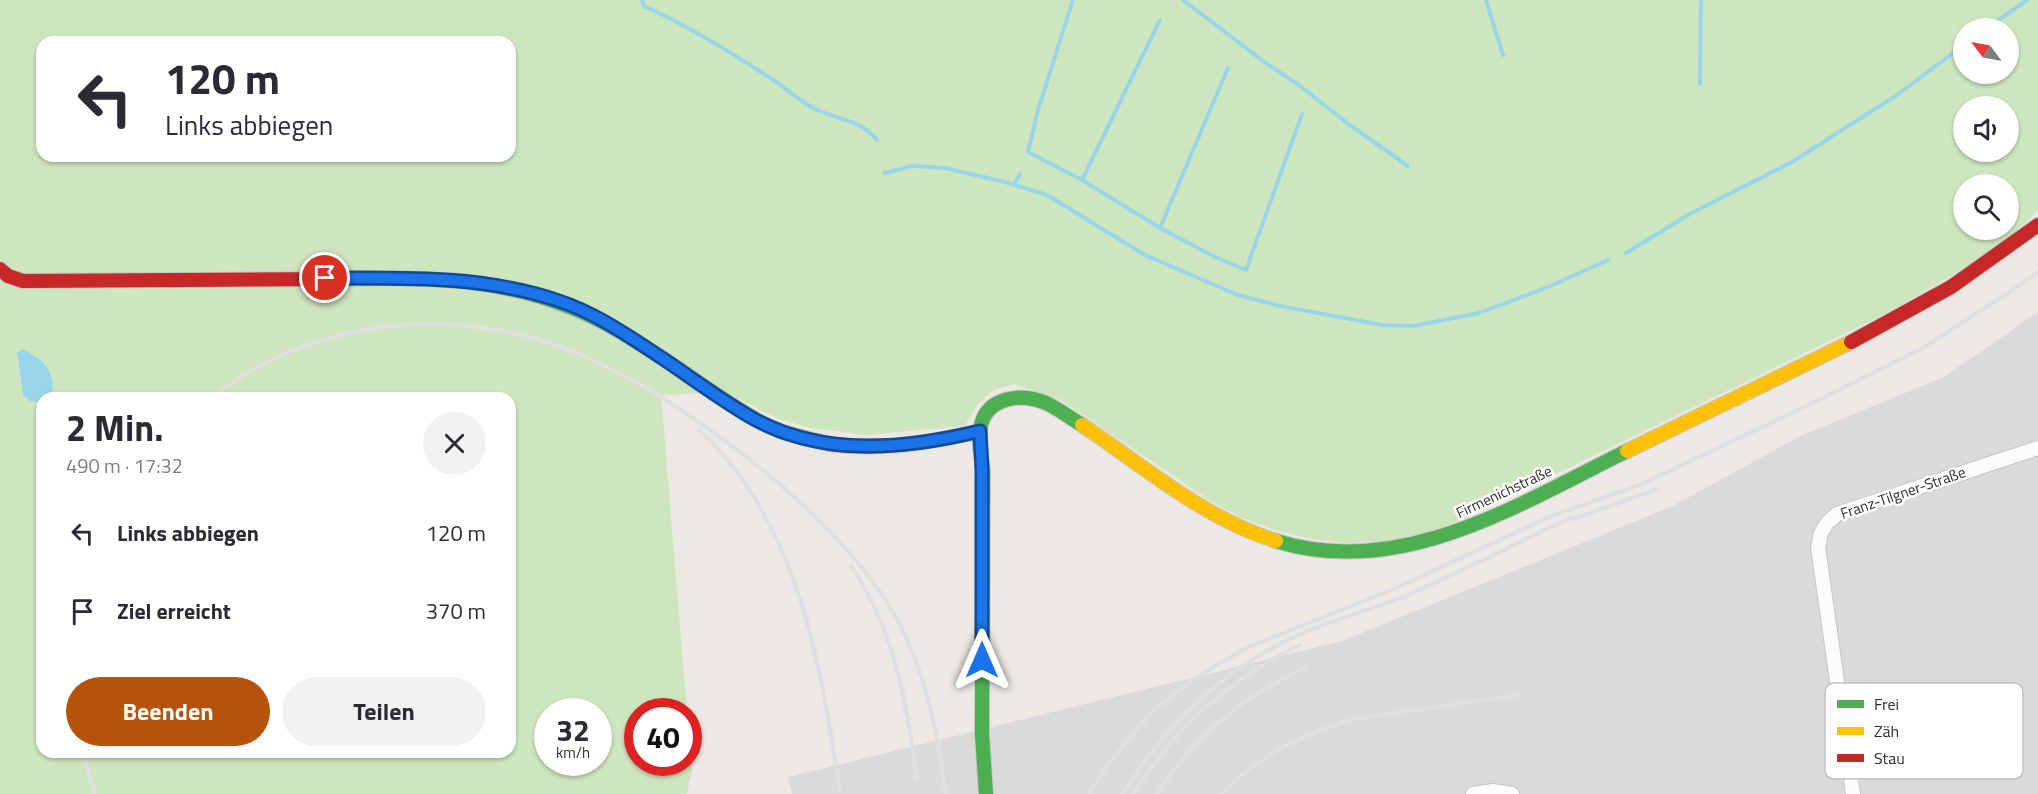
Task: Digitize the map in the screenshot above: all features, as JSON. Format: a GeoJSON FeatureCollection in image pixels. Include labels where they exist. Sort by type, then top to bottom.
{"type":"FeatureCollection","features":[{"type":"Feature","properties":{"kind":"street","name":"Firmenichstraße"},"geometry":{"type":"LineString","coordinates":[[980,431],[987,411],[1003,400],[1020,397],[1040,400],[1086,428],[1203,508],[1252,533],[1281,543],[1329,551],[1371,552],[1412,547],[1440,539],[1485,521],[1867,334],[1951,287],[2038,225]]}},
{"type":"Feature","properties":{"kind":"street"},"geometry":{"type":"LineString","coordinates":[[0,269],[8,276],[23,281],[394,278],[487,283],[561,301],[591,315],[630,337],[754,418],[783,432],[813,441],[848,446],[899,446],[950,439],[980,431],[982,734],[986,794]]}},
{"type":"Feature","properties":{"kind":"street","name":"Franz-Tilgner-Straße"},"geometry":{"type":"LineString","coordinates":[[1837,683],[1818,547],[1821,533],[1827,523],[1837,514],[2038,448]]}},
{"type":"Feature","properties":{"kind":"street","name":"Franz-Tilgner-Straße"},"geometry":{"type":"LineString","coordinates":[[1851,779],[1853,794]]}},
{"type":"Feature","properties":{"kind":"street"},"geometry":{"type":"LineString","coordinates":[[1473,794],[1493,791],[1512,794]]}},
{"type":"Feature","properties":{"kind":"shaded area"},"geometry":{"type":"Polygon","coordinates":[[[2038,312],[2038,794],[792,794],[788,777],[1342,641],[1673,506],[1800,436],[1944,377],[2038,312]]]}},
{"type":"Feature","properties":{"kind":"green space"},"geometry":{"type":"Polygon","coordinates":[[[0,0],[2038,0],[2038,210],[2023,225],[2019,228],[2019,174],[1953,174],[1953,240],[2005,240],[1987,253],[1887,313],[1458,522],[1420,534],[1383,541],[1347,543],[1311,539],[1274,530],[1240,517],[1209,500],[1061,400],[1014,384],[992,391],[977,405],[965,426],[866,435],[811,428],[776,418],[726,392],[661,395],[686,698],[624,698],[624,776],[691,776],[687,794],[0,794],[0,0]]]}},
{"type":"Feature","properties":{"kind":"water"},"geometry":{"type":"Polygon","coordinates":[[[23,349],[38,358],[50,373],[52,392],[36,392],[36,402],[23,396],[17,352],[23,349]]]}},
{"type":"Feature","properties":{"kind":"waterway"},"geometry":{"type":"LineString","coordinates":[[642,0],[644,6],[678,22],[727,51],[811,107],[849,121],[865,129],[877,140]]}},
{"type":"Feature","properties":{"kind":"waterway"},"geometry":{"type":"LineString","coordinates":[[1073,0],[1038,110],[1028,152],[1082,180],[1160,228],[1215,257],[1246,270],[1302,114]]}},
{"type":"Feature","properties":{"kind":"waterway"},"geometry":{"type":"LineString","coordinates":[[1183,0],[1408,166]]}},
{"type":"Feature","properties":{"kind":"waterway"},"geometry":{"type":"LineString","coordinates":[[1486,0],[1503,55]]}},
{"type":"Feature","properties":{"kind":"waterway"},"geometry":{"type":"LineString","coordinates":[[1700,84],[1701,0]]}},
{"type":"Feature","properties":{"kind":"waterway"},"geometry":{"type":"LineString","coordinates":[[2001,18],[2027,0]]}},
{"type":"Feature","properties":{"kind":"waterway"},"geometry":{"type":"LineString","coordinates":[[1082,180],[1160,20]]}},
{"type":"Feature","properties":{"kind":"waterway"},"geometry":{"type":"LineString","coordinates":[[1626,253],[1688,215],[1792,162],[1897,95],[1953,53]]}},
{"type":"Feature","properties":{"kind":"waterway"},"geometry":{"type":"LineString","coordinates":[[1160,228],[1228,68]]}},
{"type":"Feature","properties":{"kind":"waterway"},"geometry":{"type":"LineString","coordinates":[[885,173],[912,166],[945,168],[1005,182],[1047,195],[1145,255],[1238,295],[1280,306],[1382,325],[1413,326],[1479,313],[1548,287],[1608,260]]}},
{"type":"Feature","properties":{"kind":"waterway"},"geometry":{"type":"LineString","coordinates":[[1014,185],[1020,174]]}},
{"type":"Feature","properties":{"kind":"railway"},"geometry":{"type":"LineString","coordinates":[[1089,794],[1111,760],[1153,711],[1192,680],[1246,648],[1394,589],[1549,517],[1642,484],[1813,403],[1923,348],[2038,272]]}},
{"type":"Feature","properties":{"kind":"railway"},"geometry":{"type":"LineString","coordinates":[[221,392],[253,370],[297,349],[343,334],[392,326],[441,324],[490,329],[538,339],[604,365],[644,387],[718,436],[780,484],[823,524],[862,568],[894,614],[914,657],[929,701],[946,794]]}},
{"type":"Feature","properties":{"kind":"railway"},"geometry":{"type":"LineString","coordinates":[[699,430],[733,467],[760,508],[782,551],[800,597],[824,694],[840,791]]}},
{"type":"Feature","properties":{"kind":"railway"},"geometry":{"type":"LineString","coordinates":[[1573,519],[1658,489]]}},
{"type":"Feature","properties":{"kind":"railway"},"geometry":{"type":"LineString","coordinates":[[1122,794],[1141,766],[1182,717],[1205,695],[1256,657],[1315,628],[1426,587],[1570,518]]}},
{"type":"Feature","properties":{"kind":"railway"},"geometry":{"type":"LineString","coordinates":[[851,566],[879,617],[889,643],[903,696],[917,780]]}},
{"type":"Feature","properties":{"kind":"railway"},"geometry":{"type":"LineString","coordinates":[[1133,794],[1167,748],[1206,708],[1250,673],[1300,645]]}},
{"type":"Feature","properties":{"kind":"railway"},"geometry":{"type":"LineString","coordinates":[[1157,794],[1197,743],[1221,720],[1253,696],[1306,667]]}},
{"type":"Feature","properties":{"kind":"railway"},"geometry":{"type":"LineString","coordinates":[[1221,794],[1252,767],[1281,748],[1348,720],[1517,695]]}},
{"type":"Feature","properties":{"kind":"railway"},"geometry":{"type":"LineString","coordinates":[[85,758],[95,794]]}},
{"type":"Feature","properties":{"kind":"traffic: fast"},"geometry":{"type":"LineString","coordinates":[[331,279],[443,280],[514,290],[549,299],[584,313],[619,331],[762,423],[782,432],[829,444]]}},
{"type":"Feature","properties":{"kind":"traffic: fast"},"geometry":{"type":"LineString","coordinates":[[986,794],[982,734],[983,471],[981,425],[991,408],[1008,399],[1017,398],[1046,403],[1082,425]]}},
{"type":"Feature","properties":{"kind":"traffic: fast"},"geometry":{"type":"LineString","coordinates":[[1276,541],[1323,551],[1368,551],[1414,544],[1501,513],[1627,451]]}},
{"type":"Feature","properties":{"kind":"traffic: slow"},"geometry":{"type":"LineString","coordinates":[[1627,451],[1851,342]]}},
{"type":"Feature","properties":{"kind":"traffic: slow"},"geometry":{"type":"LineString","coordinates":[[1082,425],[1199,505],[1249,531],[1276,541]]}},
{"type":"Feature","properties":{"kind":"traffic: jam"},"geometry":{"type":"LineString","coordinates":[[1851,342],[1951,287],[2038,225]]}},
{"type":"Feature","properties":{"kind":"traffic: jam"},"geometry":{"type":"LineString","coordinates":[[0,269],[8,276],[23,281],[331,279]]}},
{"type":"Feature","properties":{"kind":"traffic: jam"},"geometry":{"type":"LineString","coordinates":[[829,444],[867,447],[905,445],[980,431]]}},
{"type":"Feature","properties":{"kind":"route"},"geometry":{"type":"LineString","coordinates":[[325,278],[460,280],[487,283],[561,301],[630,337],[754,418],[783,432],[813,441],[848,446],[881,447],[950,439],[980,431],[982,660]]}}]}
